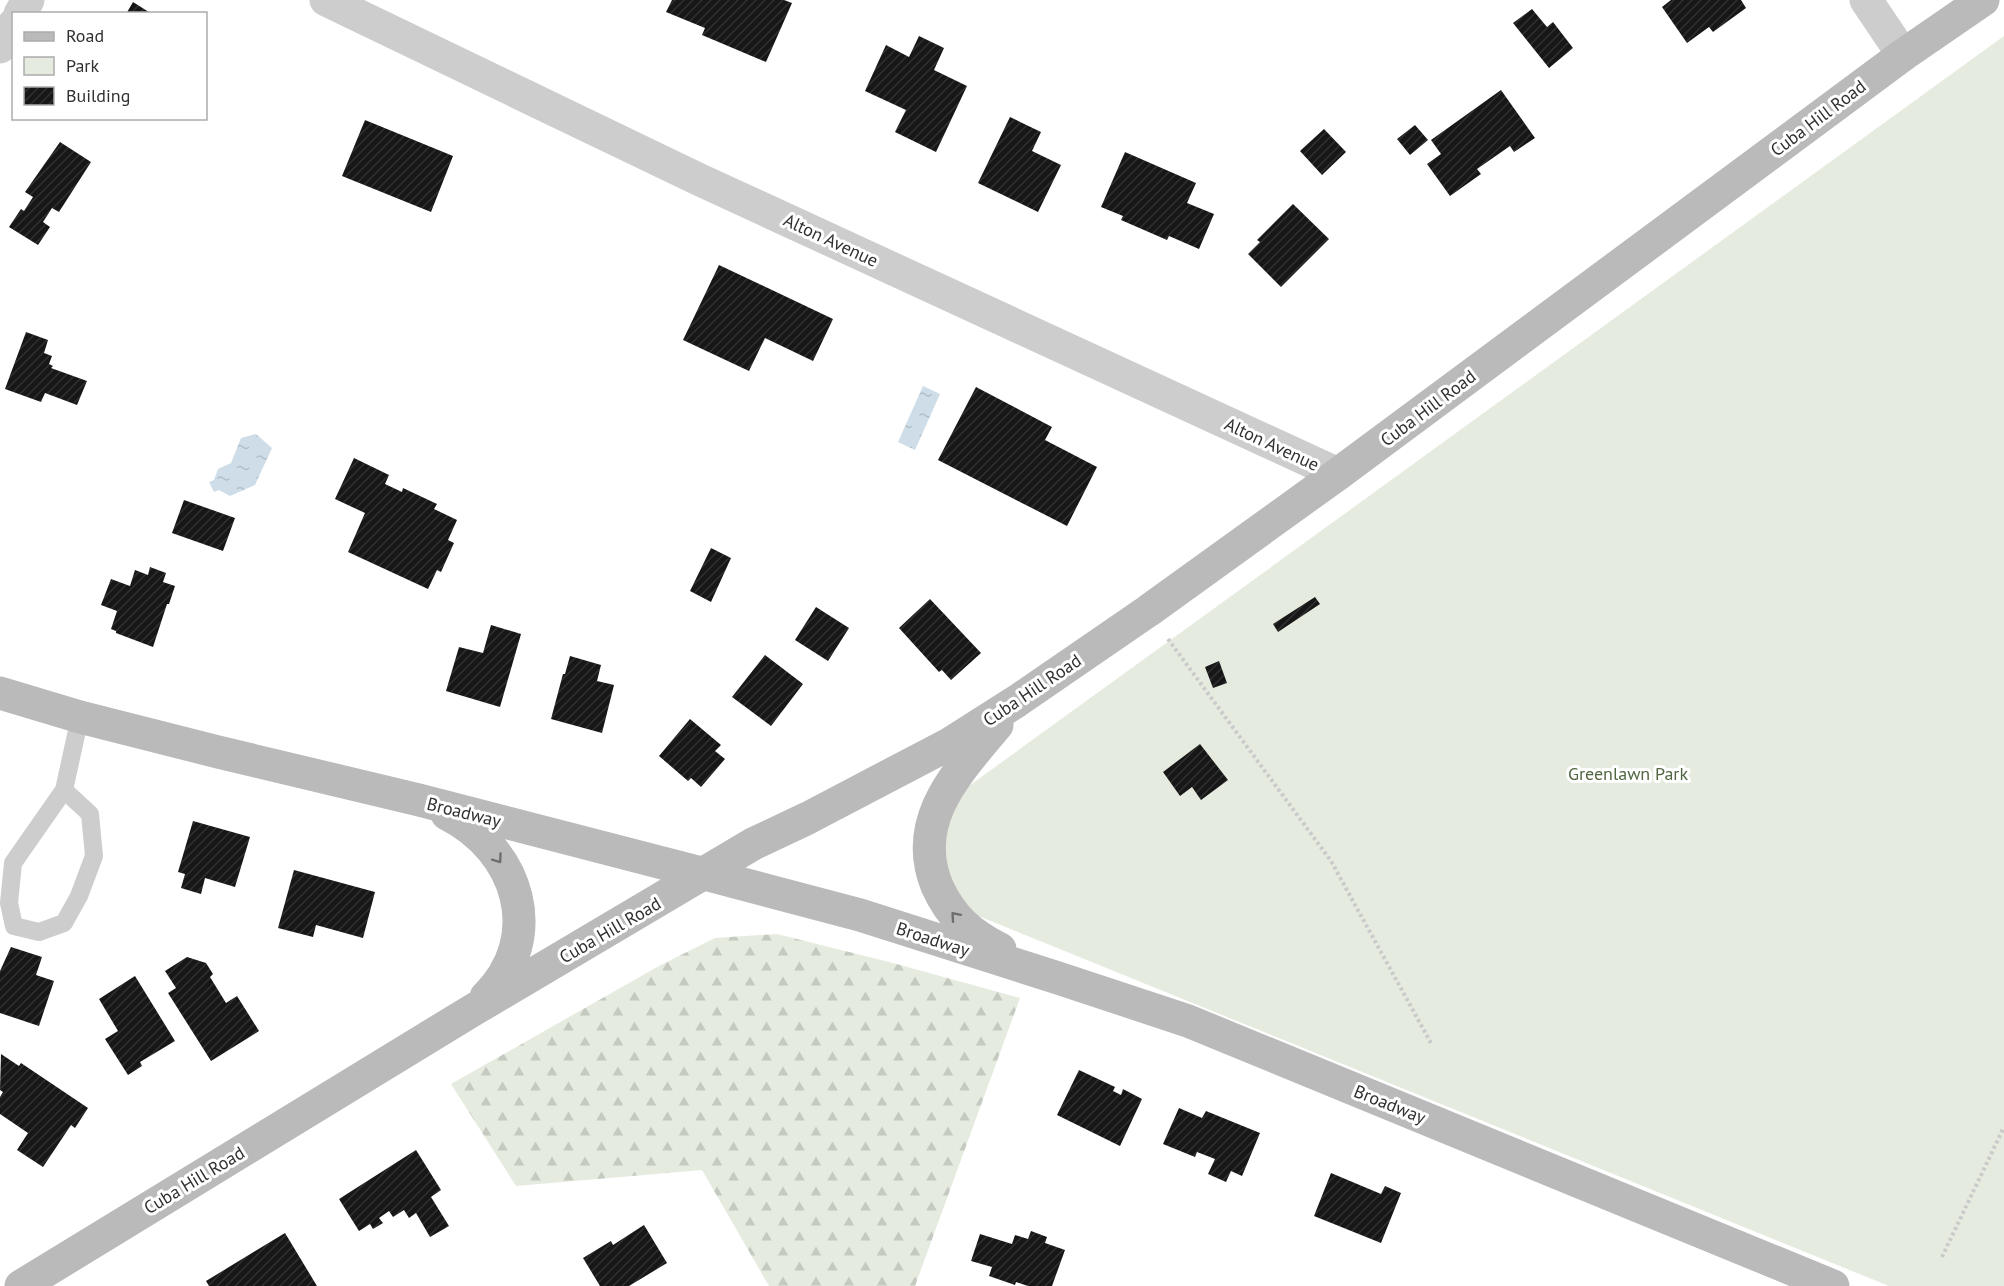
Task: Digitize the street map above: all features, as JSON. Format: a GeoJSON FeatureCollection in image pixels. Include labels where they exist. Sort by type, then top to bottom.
{"type":"FeatureCollection","features":[{"type":"Feature","properties":{"kind":"main road","name":"Cuba Hill Road"},"geometry":{"type":"LineString","coordinates":[[21,1286],[473,1010],[753,844],[808,818],[951,743],[1017,701],[1148,611],[1338,474],[1903,55],[1983,0]]}},
{"type":"Feature","properties":{"kind":"main road","name":"Broadway"},"geometry":{"type":"LineString","coordinates":[[0,693],[80,717],[419,800],[860,915],[1058,978],[1188,1021],[1833,1286]]}},
{"type":"Feature","properties":{"kind":"main road"},"geometry":{"type":"LineString","coordinates":[[1017,701],[947,788],[933,818],[928,844],[930,868],[951,913],[965,926],[994,946],[1058,978]]}},
{"type":"Feature","properties":{"kind":"main road"},"geometry":{"type":"LineString","coordinates":[[419,800],[461,821],[487,843],[507,871],[519,906],[519,937],[512,960],[495,988],[473,1010]]}},
{"type":"Feature","properties":{"kind":"street"},"geometry":{"type":"LineString","coordinates":[[1866,0],[1903,55]]}},
{"type":"Feature","properties":{"kind":"street","name":"Alton Avenue"},"geometry":{"type":"LineString","coordinates":[[337,2],[688,174],[1338,474]]}},
{"type":"Feature","properties":{"kind":"street"},"geometry":{"type":"LineString","coordinates":[[0,47],[12,27]]}},
{"type":"Feature","properties":{"kind":"lane"},"geometry":{"type":"LineString","coordinates":[[64,790],[90,814],[94,856],[79,896],[64,922],[39,932],[14,926],[9,903],[13,863],[64,790],[80,717]]}},
{"type":"Feature","properties":{"kind":"path"},"geometry":{"type":"LineString","coordinates":[[1148,611],[1331,861],[1432,1045]]}},
{"type":"Feature","properties":{"kind":"path"},"geometry":{"type":"LineString","coordinates":[[1942,1257],[2004,1127]]}},
{"type":"Feature","properties":{"kind":"green space","name":"Greenlawn Park"},"geometry":{"type":"Polygon","coordinates":[[[2004,36],[2004,1286],[1889,1286],[976,915],[950,892],[942,821],[962,791],[2004,36]]]}},
{"type":"Feature","properties":{"kind":"green space"},"geometry":{"type":"Polygon","coordinates":[[[777,934],[1020,998],[915,1286],[769,1286],[702,1170],[516,1186],[451,1084],[659,966],[715,938],[777,934]]]}},
{"type":"Feature","properties":{"kind":"water"},"geometry":{"type":"Polygon","coordinates":[[[923,386],[940,394],[915,450],[898,442],[923,386]]]}},
{"type":"Feature","properties":{"kind":"water"},"geometry":{"type":"Polygon","coordinates":[[[256,434],[272,448],[255,485],[230,496],[219,490],[214,492],[209,482],[214,480],[218,469],[231,463],[241,438],[256,434]]]}},
{"type":"Feature","properties":{"kind":"building"},"geometry":{"type":"Polygon","coordinates":[[[672,0],[784,0],[792,3],[766,62],[702,35],[705,28],[666,12],[672,0]]]}},
{"type":"Feature","properties":{"kind":"building"},"geometry":{"type":"Polygon","coordinates":[[[1671,0],[1741,0],[1746,8],[1713,32],[1709,27],[1687,43],[1662,7],[1671,0]]]}},
{"type":"Feature","properties":{"kind":"building"},"geometry":{"type":"Polygon","coordinates":[[[133,2],[149,12],[127,12],[133,2]]]}},
{"type":"Feature","properties":{"kind":"building"},"geometry":{"type":"Polygon","coordinates":[[[1532,9],[1547,27],[1553,22],[1573,48],[1549,68],[1513,23],[1532,9]]]}},
{"type":"Feature","properties":{"kind":"building"},"geometry":{"type":"Polygon","coordinates":[[[919,36],[944,48],[934,70],[967,86],[936,152],[895,132],[906,110],[865,91],[886,45],[909,57],[919,36]]]}},
{"type":"Feature","properties":{"kind":"building"},"geometry":{"type":"Polygon","coordinates":[[[1501,90],[1535,138],[1514,152],[1510,146],[1477,169],[1481,174],[1450,196],[1427,164],[1441,154],[1431,140],[1501,90]]]}},
{"type":"Feature","properties":{"kind":"building"},"geometry":{"type":"Polygon","coordinates":[[[1010,117],[1041,132],[1032,151],[1061,165],[1038,212],[978,183],[1010,117]]]}},
{"type":"Feature","properties":{"kind":"building"},"geometry":{"type":"Polygon","coordinates":[[[365,120],[453,156],[431,212],[342,176],[365,120]]]}},
{"type":"Feature","properties":{"kind":"building"},"geometry":{"type":"Polygon","coordinates":[[[1415,125],[1428,140],[1410,155],[1397,139],[1415,125]]]}},
{"type":"Feature","properties":{"kind":"building"},"geometry":{"type":"Polygon","coordinates":[[[1324,129],[1346,152],[1322,175],[1300,151],[1324,129]]]}},
{"type":"Feature","properties":{"kind":"building"},"geometry":{"type":"Polygon","coordinates":[[[60,142],[91,162],[59,212],[52,208],[43,222],[50,227],[38,245],[9,227],[21,209],[24,211],[33,197],[25,192],[60,142]]]}},
{"type":"Feature","properties":{"kind":"building"},"geometry":{"type":"Polygon","coordinates":[[[1125,152],[1196,183],[1187,203],[1214,214],[1199,249],[1169,236],[1167,240],[1121,220],[1123,216],[1101,207],[1125,152]]]}},
{"type":"Feature","properties":{"kind":"building"},"geometry":{"type":"Polygon","coordinates":[[[1293,204],[1329,239],[1281,287],[1248,254],[1260,242],[1257,240],[1293,204]]]}},
{"type":"Feature","properties":{"kind":"building"},"geometry":{"type":"Polygon","coordinates":[[[719,265],[833,319],[813,361],[765,338],[749,371],[683,340],[719,265]]]}},
{"type":"Feature","properties":{"kind":"building"},"geometry":{"type":"Polygon","coordinates":[[[26,332],[48,340],[44,353],[52,356],[49,364],[53,366],[51,368],[87,381],[77,405],[45,393],[41,402],[5,389],[26,332]]]}},
{"type":"Feature","properties":{"kind":"building"},"geometry":{"type":"Polygon","coordinates":[[[976,387],[1052,427],[1045,440],[1097,467],[1067,526],[938,460],[976,387]]]}},
{"type":"Feature","properties":{"kind":"building"},"geometry":{"type":"Polygon","coordinates":[[[354,458],[389,475],[385,484],[402,492],[403,488],[437,504],[434,509],[457,520],[448,540],[454,543],[441,572],[437,570],[428,589],[348,552],[365,513],[335,499],[354,458]]]}},
{"type":"Feature","properties":{"kind":"building"},"geometry":{"type":"Polygon","coordinates":[[[184,500],[235,518],[223,551],[172,533],[184,500]]]}},
{"type":"Feature","properties":{"kind":"building"},"geometry":{"type":"Polygon","coordinates":[[[711,548],[731,558],[711,602],[690,591],[711,548]]]}},
{"type":"Feature","properties":{"kind":"building"},"geometry":{"type":"Polygon","coordinates":[[[150,567],[166,573],[163,582],[175,586],[153,647],[111,629],[117,611],[101,605],[111,579],[130,586],[135,570],[148,575],[150,567]]]}},
{"type":"Feature","properties":{"kind":"building"},"geometry":{"type":"Polygon","coordinates":[[[1315,597],[1320,604],[1278,632],[1273,624],[1315,597]]]}},
{"type":"Feature","properties":{"kind":"building"},"geometry":{"type":"Polygon","coordinates":[[[930,599],[981,653],[951,680],[942,670],[939,672],[899,628],[930,599]]]}},
{"type":"Feature","properties":{"kind":"building"},"geometry":{"type":"Polygon","coordinates":[[[816,607],[849,628],[828,661],[795,640],[816,607]]]}},
{"type":"Feature","properties":{"kind":"building"},"geometry":{"type":"Polygon","coordinates":[[[491,625],[521,634],[500,707],[446,691],[459,647],[483,653],[491,625]]]}},
{"type":"Feature","properties":{"kind":"building"},"geometry":{"type":"Polygon","coordinates":[[[765,655],[803,684],[771,726],[732,697],[765,655]]]}},
{"type":"Feature","properties":{"kind":"building"},"geometry":{"type":"Polygon","coordinates":[[[570,656],[601,665],[597,681],[614,685],[602,733],[551,719],[570,656]]]}},
{"type":"Feature","properties":{"kind":"building"},"geometry":{"type":"Polygon","coordinates":[[[1219,661],[1227,683],[1213,688],[1205,667],[1219,661]]]}},
{"type":"Feature","properties":{"kind":"building"},"geometry":{"type":"Polygon","coordinates":[[[690,719],[721,745],[715,751],[725,759],[701,787],[691,778],[688,781],[659,756],[690,719]]]}},
{"type":"Feature","properties":{"kind":"building"},"geometry":{"type":"Polygon","coordinates":[[[1200,744],[1228,780],[1201,800],[1192,787],[1180,796],[1163,772],[1200,744]]]}},
{"type":"Feature","properties":{"kind":"building"},"geometry":{"type":"Polygon","coordinates":[[[193,821],[250,837],[235,887],[205,878],[201,894],[181,888],[185,874],[178,872],[193,821]]]}},
{"type":"Feature","properties":{"kind":"building"},"geometry":{"type":"Polygon","coordinates":[[[294,870],[375,892],[363,938],[316,925],[313,937],[278,928],[294,870]]]}},
{"type":"Feature","properties":{"kind":"building"},"geometry":{"type":"Polygon","coordinates":[[[11,947],[42,957],[36,975],[54,981],[39,1026],[0,1013],[0,971],[11,947]]]}},
{"type":"Feature","properties":{"kind":"building"},"geometry":{"type":"Polygon","coordinates":[[[187,957],[206,963],[213,974],[210,977],[226,1003],[237,996],[259,1031],[211,1061],[168,993],[176,988],[165,971],[187,957]]]}},
{"type":"Feature","properties":{"kind":"building"},"geometry":{"type":"Polygon","coordinates":[[[135,976],[175,1041],[140,1062],[142,1066],[128,1075],[105,1039],[118,1031],[99,999],[135,976]]]}},
{"type":"Feature","properties":{"kind":"building"},"geometry":{"type":"Polygon","coordinates":[[[1,1054],[19,1066],[21,1063],[88,1108],[75,1128],[71,1125],[43,1167],[17,1150],[28,1133],[0,1114],[0,1097],[3,1092],[0,1090],[1,1054]]]}},
{"type":"Feature","properties":{"kind":"building"},"geometry":{"type":"Polygon","coordinates":[[[1079,1070],[1115,1087],[1113,1091],[1121,1095],[1123,1089],[1142,1099],[1120,1146],[1057,1115],[1079,1070]]]}},
{"type":"Feature","properties":{"kind":"building"},"geometry":{"type":"Polygon","coordinates":[[[1179,1108],[1202,1118],[1206,1111],[1260,1133],[1242,1176],[1231,1171],[1226,1182],[1208,1174],[1215,1159],[1197,1152],[1195,1157],[1163,1144],[1179,1108]]]}},
{"type":"Feature","properties":{"kind":"building"},"geometry":{"type":"Polygon","coordinates":[[[416,1150],[441,1190],[431,1197],[449,1226],[430,1237],[416,1213],[409,1218],[404,1210],[393,1217],[389,1211],[379,1218],[383,1223],[373,1229],[370,1224],[359,1231],[339,1199],[416,1150]]]}},
{"type":"Feature","properties":{"kind":"building"},"geometry":{"type":"Polygon","coordinates":[[[1331,1173],[1381,1194],[1385,1186],[1401,1193],[1381,1243],[1314,1216],[1331,1173]]]}},
{"type":"Feature","properties":{"kind":"building"},"geometry":{"type":"Polygon","coordinates":[[[644,1225],[667,1263],[629,1286],[600,1286],[583,1258],[611,1241],[613,1245],[644,1225]]]}},
{"type":"Feature","properties":{"kind":"building"},"geometry":{"type":"Polygon","coordinates":[[[1031,1231],[1047,1237],[1045,1243],[1065,1250],[1052,1286],[1028,1286],[1016,1282],[1015,1285],[989,1276],[992,1267],[971,1261],[980,1234],[1012,1244],[1015,1235],[1028,1239],[1031,1231]]]}},
{"type":"Feature","properties":{"kind":"building"},"geometry":{"type":"Polygon","coordinates":[[[285,1233],[317,1286],[209,1286],[206,1281],[285,1233]]]}}]}
